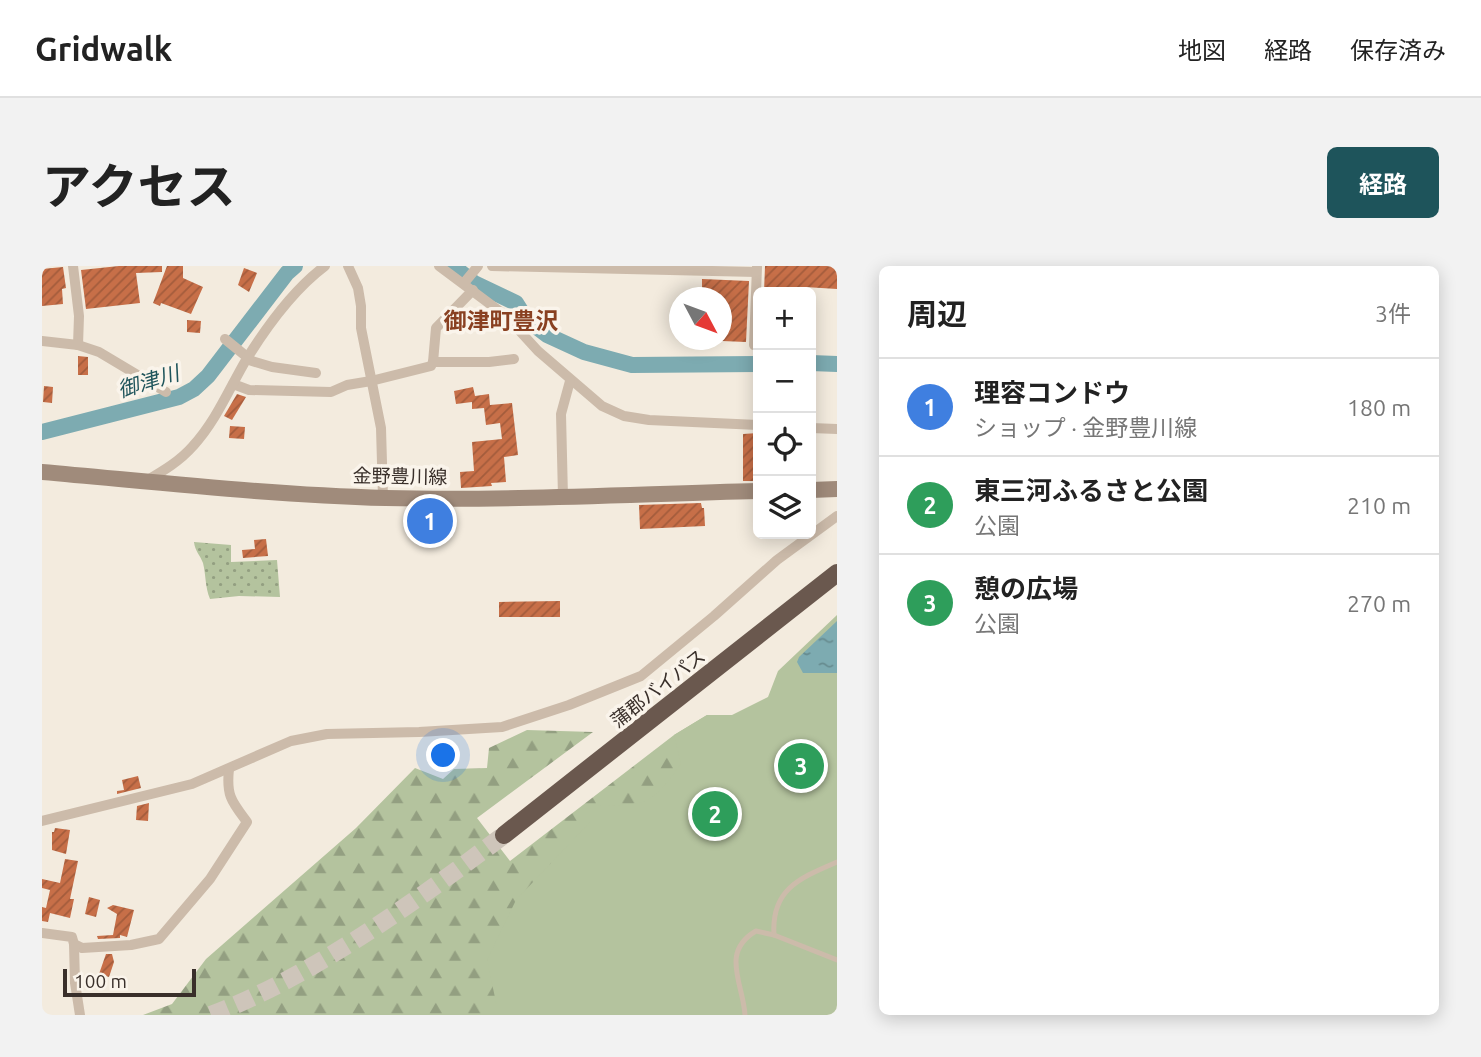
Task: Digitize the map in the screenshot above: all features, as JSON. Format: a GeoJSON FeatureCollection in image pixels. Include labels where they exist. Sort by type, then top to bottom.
{"type":"FeatureCollection","features":[{"type":"Feature","properties":{"kind":"highway","name":"蒲郡バイパス"},"geometry":{"type":"LineString","coordinates":[[837,573],[505,837],[711,681],[837,579]]}},
{"type":"Feature","properties":{"kind":"main road","name":"金野豊川線"},"geometry":{"type":"LineString","coordinates":[[42,472],[383,498],[563,497],[753,491]]}},
{"type":"Feature","properties":{"kind":"main road"},"geometry":{"type":"LineString","coordinates":[[816,489],[837,489]]}},
{"type":"Feature","properties":{"kind":"street"},"geometry":{"type":"LineString","coordinates":[[73,266],[79,316],[78,345]]}},
{"type":"Feature","properties":{"kind":"street"},"geometry":{"type":"LineString","coordinates":[[146,481],[164,471],[193,446],[214,418],[248,358],[293,296],[309,278],[325,266]]}},
{"type":"Feature","properties":{"kind":"street"},"geometry":{"type":"LineString","coordinates":[[348,266],[358,288],[361,328],[381,428],[383,498]]}},
{"type":"Feature","properties":{"kind":"street"},"geometry":{"type":"LineString","coordinates":[[439,266],[468,284],[506,316],[538,351],[603,407],[624,416],[649,420],[753,425]]}},
{"type":"Feature","properties":{"kind":"street"},"geometry":{"type":"LineString","coordinates":[[233,384],[248,390],[331,392],[347,385],[371,382],[431,366],[436,328],[478,266]]}},
{"type":"Feature","properties":{"kind":"street"},"geometry":{"type":"LineString","coordinates":[[492,266],[756,269],[756,287]]}},
{"type":"Feature","properties":{"kind":"street"},"geometry":{"type":"LineString","coordinates":[[225,339],[252,361],[272,367],[316,373]]}},
{"type":"Feature","properties":{"kind":"street"},"geometry":{"type":"LineString","coordinates":[[42,341],[78,345],[99,352],[166,392]]}},
{"type":"Feature","properties":{"kind":"street"},"geometry":{"type":"LineString","coordinates":[[433,362],[514,359]]}},
{"type":"Feature","properties":{"kind":"street"},"geometry":{"type":"LineString","coordinates":[[563,497],[561,414],[570,381]]}},
{"type":"Feature","properties":{"kind":"street"},"geometry":{"type":"LineString","coordinates":[[816,428],[837,429]]}},
{"type":"Feature","properties":{"kind":"street"},"geometry":{"type":"LineString","coordinates":[[42,821],[192,784],[291,741],[327,734],[502,727],[569,705],[641,676],[777,560],[837,516]]}},
{"type":"Feature","properties":{"kind":"street"},"geometry":{"type":"LineString","coordinates":[[74,944],[82,948],[131,945],[159,939],[210,879],[247,822],[229,797],[229,769]]}},
{"type":"Feature","properties":{"kind":"street"},"geometry":{"type":"LineString","coordinates":[[42,933],[72,937],[80,1015]]}},
{"type":"Feature","properties":{"kind":"lane"},"geometry":{"type":"LineString","coordinates":[[774,935],[774,916],[783,894],[807,874],[837,862]]}},
{"type":"Feature","properties":{"kind":"lane"},"geometry":{"type":"LineString","coordinates":[[745,1015],[744,997],[737,976],[736,953],[744,939],[756,931],[774,935],[837,960]]}},
{"type":"Feature","properties":{"kind":"green space"},"geometry":{"type":"Polygon","coordinates":[[[194,542],[231,545],[231,562],[277,560],[280,597],[239,596],[210,599],[203,563],[194,542]]]}},
{"type":"Feature","properties":{"kind":"green space"},"geometry":{"type":"Polygon","coordinates":[[[837,615],[837,1015],[497,1015],[487,960],[516,900],[590,822],[598,806],[638,803],[655,795],[662,788],[681,764],[674,735],[707,715],[732,715],[768,697],[778,671],[837,615]]]}},
{"type":"Feature","properties":{"kind":"green space"},"geometry":{"type":"Polygon","coordinates":[[[707,715],[837,840],[737,1015],[143,1015],[172,1004],[206,959],[356,828],[415,768],[443,779],[454,769],[487,768],[489,748],[527,730],[593,732],[477,818],[510,861],[674,735],[707,715]]]}},
{"type":"Feature","properties":{"kind":"water"},"geometry":{"type":"Polygon","coordinates":[[[837,621],[837,673],[803,673],[797,662],[799,657],[837,621]]]}},
{"type":"Feature","properties":{"kind":"building"},"geometry":{"type":"Polygon","coordinates":[[[119,266],[162,266],[162,272],[136,273],[140,303],[86,309],[81,270],[119,266]]]}},
{"type":"Feature","properties":{"kind":"building"},"geometry":{"type":"Polygon","coordinates":[[[167,266],[183,266],[183,278],[203,287],[191,314],[161,303],[160,306],[153,303],[167,266]]]}},
{"type":"Feature","properties":{"kind":"building"},"geometry":{"type":"Polygon","coordinates":[[[765,266],[837,266],[837,289],[764,287],[765,266]]]}},
{"type":"Feature","properties":{"kind":"building"},"geometry":{"type":"Polygon","coordinates":[[[63,267],[66,288],[62,289],[63,304],[42,306],[42,269],[63,267]]]}},
{"type":"Feature","properties":{"kind":"building"},"geometry":{"type":"Polygon","coordinates":[[[244,268],[257,273],[249,292],[238,285],[244,268]]]}},
{"type":"Feature","properties":{"kind":"building"},"geometry":{"type":"Polygon","coordinates":[[[702,279],[749,281],[746,342],[732,341],[732,287],[702,287],[702,279]]]}},
{"type":"Feature","properties":{"kind":"building"},"geometry":{"type":"Polygon","coordinates":[[[187,320],[201,321],[200,333],[187,332],[187,320]]]}},
{"type":"Feature","properties":{"kind":"building"},"geometry":{"type":"Polygon","coordinates":[[[78,356],[88,357],[88,375],[78,375],[78,356]]]}},
{"type":"Feature","properties":{"kind":"building"},"geometry":{"type":"Polygon","coordinates":[[[44,386],[53,387],[52,403],[43,402],[44,386]]]}},
{"type":"Feature","properties":{"kind":"building"},"geometry":{"type":"Polygon","coordinates":[[[473,387],[475,396],[489,394],[490,405],[512,403],[518,455],[504,457],[506,482],[491,483],[492,486],[461,488],[460,472],[474,471],[472,442],[502,439],[500,423],[486,425],[484,408],[472,409],[472,402],[456,404],[454,391],[473,387]]]}},
{"type":"Feature","properties":{"kind":"building"},"geometry":{"type":"Polygon","coordinates":[[[237,394],[246,397],[232,420],[224,416],[237,394]]]}},
{"type":"Feature","properties":{"kind":"building"},"geometry":{"type":"Polygon","coordinates":[[[230,426],[245,427],[244,439],[229,438],[230,426]]]}},
{"type":"Feature","properties":{"kind":"building"},"geometry":{"type":"Polygon","coordinates":[[[753,433],[753,481],[743,481],[743,434],[753,433]]]}},
{"type":"Feature","properties":{"kind":"building"},"geometry":{"type":"Polygon","coordinates":[[[701,503],[705,526],[640,529],[639,505],[701,503]]]}},
{"type":"Feature","properties":{"kind":"building"},"geometry":{"type":"Polygon","coordinates":[[[437,511],[445,511],[445,527],[418,530],[418,514],[437,514],[437,511]]]}},
{"type":"Feature","properties":{"kind":"building"},"geometry":{"type":"Polygon","coordinates":[[[266,539],[268,556],[243,558],[242,550],[255,549],[254,540],[266,539]]]}},
{"type":"Feature","properties":{"kind":"building"},"geometry":{"type":"Polygon","coordinates":[[[560,601],[560,617],[499,617],[499,602],[560,601]]]}},
{"type":"Feature","properties":{"kind":"building"},"geometry":{"type":"Polygon","coordinates":[[[138,776],[141,788],[117,794],[117,791],[124,790],[122,780],[138,776]]]}},
{"type":"Feature","properties":{"kind":"building"},"geometry":{"type":"Polygon","coordinates":[[[149,803],[148,821],[136,820],[137,806],[149,803]]]}},
{"type":"Feature","properties":{"kind":"building"},"geometry":{"type":"Polygon","coordinates":[[[55,828],[70,830],[66,854],[52,850],[52,832],[55,828]]]}},
{"type":"Feature","properties":{"kind":"building"},"geometry":{"type":"Polygon","coordinates":[[[65,859],[78,861],[70,899],[74,899],[70,918],[50,913],[48,922],[42,921],[42,907],[46,908],[50,890],[42,888],[42,879],[60,883],[65,859]]]}},
{"type":"Feature","properties":{"kind":"building"},"geometry":{"type":"Polygon","coordinates":[[[89,897],[100,900],[96,917],[85,914],[89,897]]]}},
{"type":"Feature","properties":{"kind":"building"},"geometry":{"type":"Polygon","coordinates":[[[113,905],[134,910],[127,937],[120,935],[120,938],[98,939],[97,936],[113,935],[117,914],[107,908],[113,905]]]}},
{"type":"Feature","properties":{"kind":"building"},"geometry":{"type":"Polygon","coordinates":[[[106,954],[112,954],[114,962],[109,977],[99,974],[106,954]]]}},
{"type":"Feature","properties":{"kind":"waterway","name":"御津川"},"geometry":{"type":"LineString","coordinates":[[42,432],[179,397],[194,389],[208,376],[295,266]]}},
{"type":"Feature","properties":{"kind":"waterway","name":"御津川"},"geometry":{"type":"LineString","coordinates":[[453,266],[474,283],[516,303],[526,319],[547,335],[584,352],[632,365],[753,364]]}},
{"type":"Feature","properties":{"kind":"waterway","name":"御津川"},"geometry":{"type":"LineString","coordinates":[[816,363],[837,364]]}},
{"type":"Feature","properties":{"kind":"tunnel"},"geometry":{"type":"LineString","coordinates":[[211,1015],[288,979],[364,935],[504,835]]}},
{"type":"Feature","properties":{"kind":"place","name":"理容コンドウ"},"geometry":{"type":"Point","coordinates":[430,521]}},
{"type":"Feature","properties":{"kind":"place","name":"憩の広場"},"geometry":{"type":"Point","coordinates":[801,766]}},
{"type":"Feature","properties":{"kind":"place","name":"東三河ふるさと公園"},"geometry":{"type":"Point","coordinates":[715,814]}},
{"type":"Feature","properties":{"kind":"district","name":"御津町豊沢"},"geometry":{"type":"Point","coordinates":[501,320]}}]}
